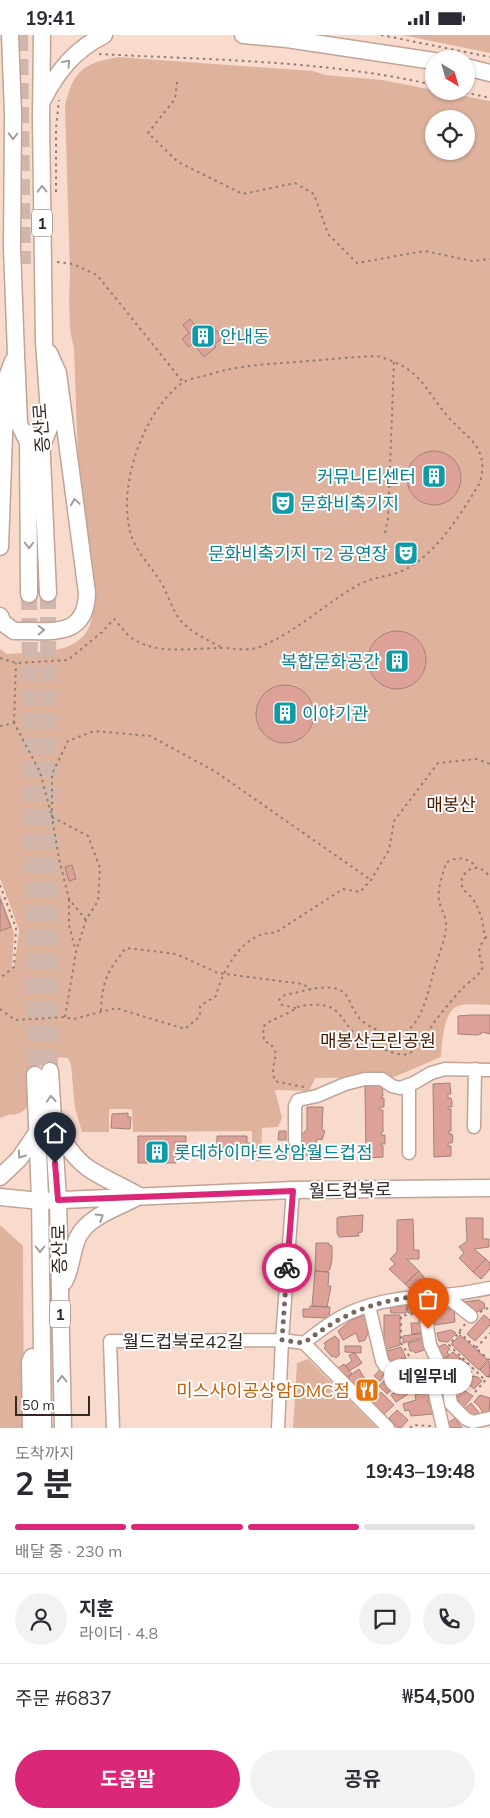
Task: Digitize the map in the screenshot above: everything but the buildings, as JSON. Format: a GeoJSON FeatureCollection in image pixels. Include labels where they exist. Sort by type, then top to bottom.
{"type":"FeatureCollection","features":[{"type":"Feature","properties":{"kind":"main road","name":"1"},"geometry":{"type":"LineString","coordinates":[[10,35],[13,113],[12,248],[19,424],[36,444],[50,425],[44,342],[42,35]]}},
{"type":"Feature","properties":{"kind":"main road"},"geometry":{"type":"LineString","coordinates":[[41,103],[59,72],[79,50],[104,35]]}},
{"type":"Feature","properties":{"kind":"main road"},"geometry":{"type":"LineString","coordinates":[[243,35],[287,39],[425,60]]}},
{"type":"Feature","properties":{"kind":"main road"},"geometry":{"type":"LineString","coordinates":[[475,69],[490,73]]}},
{"type":"Feature","properties":{"kind":"main road"},"geometry":{"type":"LineString","coordinates":[[0,73],[13,113]]}},
{"type":"Feature","properties":{"kind":"main road","name":"증산로"},"geometry":{"type":"LineString","coordinates":[[28,263],[35,343],[36,444],[29,594]]}},
{"type":"Feature","properties":{"kind":"main road"},"geometry":{"type":"LineString","coordinates":[[0,616],[4,623],[14,631],[67,630],[78,623],[87,606],[87,593],[58,373],[44,342]]}},
{"type":"Feature","properties":{"kind":"main road"},"geometry":{"type":"LineString","coordinates":[[0,547],[6,379],[16,354]]}},
{"type":"Feature","properties":{"kind":"main road","name":"증산로"},"geometry":{"type":"LineString","coordinates":[[36,444],[48,593]]}},
{"type":"Feature","properties":{"kind":"main road","name":"증산로"},"geometry":{"type":"LineString","coordinates":[[42,1073],[45,1128],[40,1201],[43,1428]]}},
{"type":"Feature","properties":{"kind":"main road"},"geometry":{"type":"LineString","coordinates":[[0,1177],[19,1159],[45,1128],[60,1137],[89,1169],[126,1187],[139,1196],[103,1214],[85,1228],[79,1236],[68,1273],[60,1287]]}},
{"type":"Feature","properties":{"kind":"main road","name":"증산로"},"geometry":{"type":"LineString","coordinates":[[45,1128],[58,1200],[63,1428]]}},
{"type":"Feature","properties":{"kind":"main road","name":"월드컵북로"},"geometry":{"type":"LineString","coordinates":[[0,1197],[40,1201],[293,1191],[490,1188]]}},
{"type":"Feature","properties":{"kind":"main road"},"geometry":{"type":"LineString","coordinates":[[31,1428],[30,1362],[41,1339]]}},
{"type":"Feature","properties":{"kind":"street"},"geometry":{"type":"LineString","coordinates":[[295,1141],[295,1106],[298,1100],[316,1096],[345,1084],[365,1079],[382,1079],[392,1086],[400,1087],[445,1069],[490,1070]]}},
{"type":"Feature","properties":{"kind":"street"},"geometry":{"type":"LineString","coordinates":[[474,1069],[474,1127]]}},
{"type":"Feature","properties":{"kind":"street"},"geometry":{"type":"LineString","coordinates":[[409,1085],[409,1153]]}},
{"type":"Feature","properties":{"kind":"street"},"geometry":{"type":"LineString","coordinates":[[278,1428],[282,1340],[293,1191]]}},
{"type":"Feature","properties":{"kind":"street"},"geometry":{"type":"LineString","coordinates":[[304,1343],[326,1326],[350,1313],[391,1300],[484,1289],[490,1299]]}},
{"type":"Feature","properties":{"kind":"street"},"geometry":{"type":"LineString","coordinates":[[422,1295],[430,1345],[432,1375],[443,1427]]}},
{"type":"Feature","properties":{"kind":"street"},"geometry":{"type":"LineString","coordinates":[[445,1295],[471,1316]]}},
{"type":"Feature","properties":{"kind":"street"},"geometry":{"type":"LineString","coordinates":[[369,1306],[382,1361],[385,1366],[417,1380],[432,1375],[448,1384],[451,1404],[466,1419],[473,1422],[490,1418]]}},
{"type":"Feature","properties":{"kind":"street"},"geometry":{"type":"LineString","coordinates":[[282,1340],[304,1343],[388,1428]]}},
{"type":"Feature","properties":{"kind":"street","name":"월드컵북로42길"},"geometry":{"type":"LineString","coordinates":[[113,1428],[110,1341],[282,1340]]}},
{"type":"Feature","properties":{"kind":"path"},"geometry":{"type":"LineString","coordinates":[[381,35],[490,57]]}},
{"type":"Feature","properties":{"kind":"path"},"geometry":{"type":"LineString","coordinates":[[79,50],[82,53],[309,66],[398,77],[425,83]]}},
{"type":"Feature","properties":{"kind":"path"},"geometry":{"type":"LineString","coordinates":[[177,82],[176,99],[148,133],[178,162],[243,194],[294,183],[314,194],[328,234],[357,263],[425,251],[472,261],[490,259]]}},
{"type":"Feature","properties":{"kind":"path"},"geometry":{"type":"LineString","coordinates":[[475,95],[490,98]]}},
{"type":"Feature","properties":{"kind":"path"},"geometry":{"type":"LineString","coordinates":[[56,195],[56,128],[59,97]]}},
{"type":"Feature","properties":{"kind":"path"},"geometry":{"type":"LineString","coordinates":[[56,262],[73,264],[97,275],[183,382]]}},
{"type":"Feature","properties":{"kind":"path"},"geometry":{"type":"LineString","coordinates":[[0,658],[16,663],[68,659],[102,632],[114,619],[134,640],[167,649],[223,648],[242,650],[260,647],[287,633],[358,585],[374,577],[393,574],[408,568],[426,555],[444,535],[471,497],[480,481],[482,463],[478,448],[450,418],[424,383],[412,371],[394,361],[376,356],[254,365],[226,369],[183,382],[157,411],[140,440],[132,464],[128,495],[128,519],[133,540],[143,559],[163,586],[176,613],[190,629],[223,648]]}},
{"type":"Feature","properties":{"kind":"path"},"geometry":{"type":"LineString","coordinates":[[385,533],[388,519],[394,361]]}},
{"type":"Feature","properties":{"kind":"path"},"geometry":{"type":"LineString","coordinates":[[16,663],[14,723],[40,771],[52,817],[59,859],[69,899],[69,925],[76,952]]}},
{"type":"Feature","properties":{"kind":"path"},"geometry":{"type":"LineString","coordinates":[[0,726],[14,723]]}},
{"type":"Feature","properties":{"kind":"path"},"geometry":{"type":"LineString","coordinates":[[52,817],[52,774],[68,741],[94,731],[150,736],[216,772],[371,880]]}},
{"type":"Feature","properties":{"kind":"path"},"geometry":{"type":"LineString","coordinates":[[0,1009],[15,1020],[65,1017],[74,1019],[116,1008],[185,1029],[200,1016],[200,1006],[216,996],[220,980],[241,946],[266,932],[275,933],[343,889],[360,892],[371,880],[389,850],[394,821],[438,763],[477,759],[490,764]]}},
{"type":"Feature","properties":{"kind":"path"},"geometry":{"type":"LineString","coordinates":[[52,817],[88,836],[100,868],[98,901],[86,920],[76,952],[65,1017]]}},
{"type":"Feature","properties":{"kind":"path"},"geometry":{"type":"LineString","coordinates":[[296,1008],[282,1005],[279,1000],[285,995],[332,987],[340,989],[345,993],[358,1018],[366,1024],[394,1035],[402,1034],[414,1026],[426,1000],[447,925],[438,898],[446,863],[460,857],[474,863],[479,869],[490,876]]}},
{"type":"Feature","properties":{"kind":"path"},"geometry":{"type":"LineString","coordinates":[[479,869],[467,870],[461,885],[480,911],[485,938]]}},
{"type":"Feature","properties":{"kind":"path"},"geometry":{"type":"LineString","coordinates":[[0,885],[16,928],[14,967],[0,978]]}},
{"type":"Feature","properties":{"kind":"path"},"geometry":{"type":"LineString","coordinates":[[69,899],[86,920]]}},
{"type":"Feature","properties":{"kind":"path"},"geometry":{"type":"LineString","coordinates":[[316,1096],[304,1087],[274,1080],[273,1069],[276,1053],[271,1044],[264,1041],[263,1027],[269,1021],[302,1005],[328,1006],[353,1031],[365,1039],[392,1053],[407,1054],[419,1045],[433,1023],[467,984],[479,975],[483,967],[478,954],[481,944],[490,934]]}},
{"type":"Feature","properties":{"kind":"path"},"geometry":{"type":"LineString","coordinates":[[101,1012],[101,991],[105,980],[115,962],[126,948],[176,954],[218,973],[303,984],[311,990]]}},
{"type":"Feature","properties":{"kind":"path"},"geometry":{"type":"LineString","coordinates":[[486,1380],[448,1345],[471,1316],[490,1307]]}},
{"type":"Feature","properties":{"kind":"path"},"geometry":{"type":"LineString","coordinates":[[425,1312],[401,1316],[401,1343],[432,1375]]}},
{"type":"Feature","properties":{"kind":"path"},"geometry":{"type":"LineString","coordinates":[[459,1332],[490,1361]]}},
{"type":"Feature","properties":{"kind":"path"},"geometry":{"type":"LineString","coordinates":[[476,1348],[490,1333]]}},
{"type":"Feature","properties":{"kind":"path"},"geometry":{"type":"LineString","coordinates":[[475,1392],[490,1375]]}},
{"type":"Feature","properties":{"kind":"path"},"geometry":{"type":"LineString","coordinates":[[410,1428],[413,1425],[443,1427]]}},
{"type":"Feature","properties":{"kind":"green space"},"geometry":{"type":"Polygon","coordinates":[[[402,35],[490,35],[490,53],[402,35]]]}},
{"type":"Feature","properties":{"kind":"green space"},"geometry":{"type":"Polygon","coordinates":[[[118,57],[313,71],[325,75],[382,80],[425,88],[425,100],[475,100],[475,98],[490,101],[490,1005],[466,1005],[453,1009],[449,1014],[444,1029],[441,1057],[394,1077],[315,1078],[309,1091],[275,1090],[282,1118],[278,1127],[262,1128],[261,1161],[252,1162],[252,1131],[133,1132],[132,1109],[109,1109],[109,1132],[82,1132],[75,1108],[71,1065],[68,1058],[51,1059],[35,1067],[27,1107],[22,1112],[0,1118],[0,894],[14,933],[12,969],[15,963],[19,930],[0,878],[0,649],[7,654],[50,651],[63,648],[74,643],[84,635],[90,624],[93,608],[72,459],[78,458],[74,349],[70,330],[65,106],[76,77],[81,71],[96,62],[118,57]]]}},
{"type":"Feature","properties":{"kind":"green space"},"geometry":{"type":"Polygon","coordinates":[[[0,1225],[23,1246],[24,1428],[0,1428],[0,1225]]]}},
{"type":"Feature","properties":{"kind":"green space"},"geometry":{"type":"Polygon","coordinates":[[[308,1359],[377,1428],[293,1428],[297,1363],[308,1359]]]}},
{"type":"Feature","properties":{"kind":"tunnel"},"geometry":{"type":"LineString","coordinates":[[20,35],[23,264]]}},
{"type":"Feature","properties":{"kind":"tunnel"},"geometry":{"type":"LineString","coordinates":[[48,593],[50,1071]]}},
{"type":"Feature","properties":{"kind":"tunnel"},"geometry":{"type":"LineString","coordinates":[[29,594],[35,1075]]}},
{"type":"Feature","properties":{"kind":"way so far"},"geometry":{"type":"LineString","coordinates":[[287,1268],[282,1340],[304,1343],[326,1326],[350,1313],[391,1300],[422,1295],[428,1329]]}},
{"type":"Feature","properties":{"kind":"place","name":"안내동"},"geometry":{"type":"Point","coordinates":[203,336]}},
{"type":"Feature","properties":{"kind":"place","name":"커뮤니티센터"},"geometry":{"type":"Point","coordinates":[434,476]}},
{"type":"Feature","properties":{"kind":"place","name":"문화비축기지"},"geometry":{"type":"Point","coordinates":[283,503]}},
{"type":"Feature","properties":{"kind":"place","name":"문화비축기지 T2 공연장"},"geometry":{"type":"Point","coordinates":[406,553]}},
{"type":"Feature","properties":{"kind":"place","name":"복합문화공간"},"geometry":{"type":"Point","coordinates":[397,661]}},
{"type":"Feature","properties":{"kind":"place","name":"이야기관"},"geometry":{"type":"Point","coordinates":[285,713]}},
{"type":"Feature","properties":{"kind":"place","name":"롯데하이마트상암월드컵점"},"geometry":{"type":"Point","coordinates":[157,1152]}},
{"type":"Feature","properties":{"kind":"place","name":"네일무네"},"geometry":{"type":"Point","coordinates":[428,1329]}},
{"type":"Feature","properties":{"kind":"place","name":"미스사이공상암DMC점"},"geometry":{"type":"Point","coordinates":[367,1390]}},
{"type":"Feature","properties":{"kind":"route"},"geometry":{"type":"LineString","coordinates":[[55,1163],[58,1200],[293,1191],[287,1268]]}},
{"type":"Feature","properties":{"kind":"park label","name":"매봉산"},"geometry":{"type":"Point","coordinates":[451,804]}},
{"type":"Feature","properties":{"kind":"park label","name":"매봉산근린공원"},"geometry":{"type":"Point","coordinates":[378,1040]}}]}
